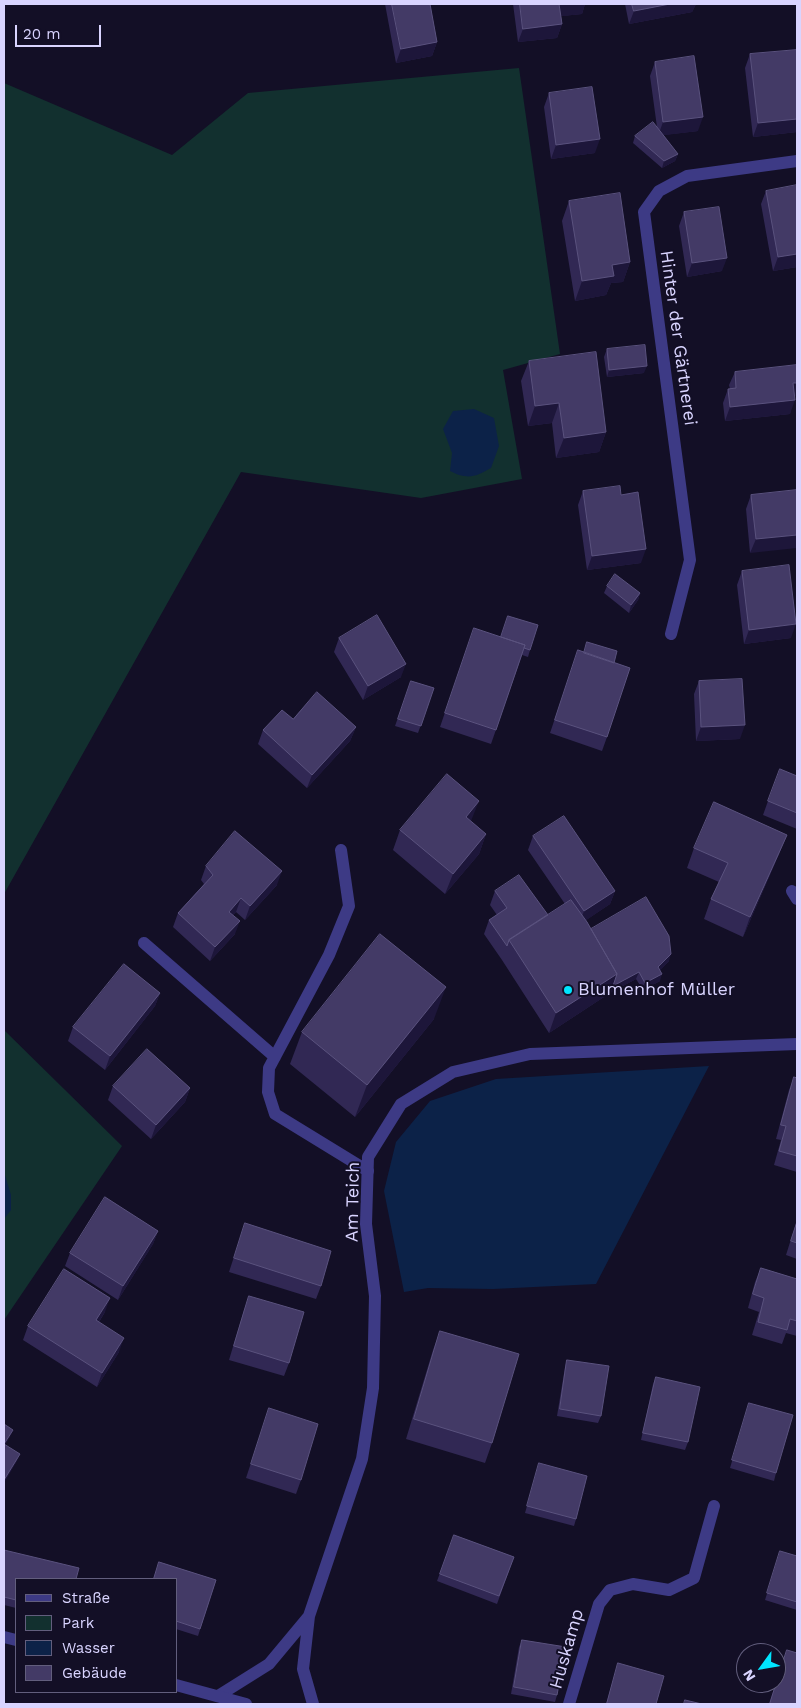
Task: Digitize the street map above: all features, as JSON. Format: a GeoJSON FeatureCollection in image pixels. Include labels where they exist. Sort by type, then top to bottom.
{"type":"FeatureCollection","features":[{"type":"Feature","properties":{"kind":"street","name":"Hinter der Gärtnerei"},"geometry":{"type":"LineString","coordinates":[[671,634],[690,560],[644,212],[659,191],[687,176],[797,161]]}},
{"type":"Feature","properties":{"kind":"street"},"geometry":{"type":"LineString","coordinates":[[341,850],[349,906],[329,956],[269,1068],[268,1092],[275,1114],[368,1171]]}},
{"type":"Feature","properties":{"kind":"street"},"geometry":{"type":"LineString","coordinates":[[144,943],[274,1057]]}},
{"type":"Feature","properties":{"kind":"street","name":"Am Teich"},"geometry":{"type":"LineString","coordinates":[[313,1704],[303,1669],[309,1616],[362,1459],[373,1388],[375,1296],[366,1224],[368,1157],[401,1104],[453,1072],[530,1054],[797,1044]]}},
{"type":"Feature","properties":{"kind":"street","name":"Huskamp"},"geometry":{"type":"LineString","coordinates":[[569,1704],[598,1604],[610,1590],[633,1584],[669,1590],[694,1578],[714,1506]]}},
{"type":"Feature","properties":{"kind":"street","name":"Am Teich"},"geometry":{"type":"LineString","coordinates":[[218,1696],[269,1664],[309,1616]]}},
{"type":"Feature","properties":{"kind":"street"},"geometry":{"type":"LineString","coordinates":[[178,1686],[246,1704]]}},
{"type":"Feature","properties":{"kind":"green space"},"geometry":{"type":"Polygon","coordinates":[[[519,68],[560,354],[503,370],[522,479],[421,498],[241,472],[4,894],[4,83],[172,155],[248,93],[519,68]]]}},
{"type":"Feature","properties":{"kind":"green space"},"geometry":{"type":"Polygon","coordinates":[[[4,1030],[122,1146],[4,1320],[4,1030]]]}},
{"type":"Feature","properties":{"kind":"water"},"geometry":{"type":"Polygon","coordinates":[[[474,409],[494,418],[499,446],[491,468],[480,474],[462,476],[450,471],[452,453],[443,429],[453,411],[474,409]]]}},
{"type":"Feature","properties":{"kind":"water"},"geometry":{"type":"Polygon","coordinates":[[[709,1066],[596,1284],[493,1289],[428,1288],[404,1292],[384,1191],[396,1142],[430,1101],[496,1079],[709,1066]]]}},
{"type":"Feature","properties":{"kind":"water"},"geometry":{"type":"Polygon","coordinates":[[[4,1172],[11,1195],[11,1210],[4,1219],[4,1172]]]}},
{"type":"Feature","properties":{"kind":"building"},"geometry":{"type":"Polygon","coordinates":[[[392,4],[430,4],[437,42],[401,49],[392,4]]]}},
{"type":"Feature","properties":{"kind":"building"},"geometry":{"type":"Polygon","coordinates":[[[520,4],[559,4],[562,24],[523,29],[520,4]]]}},
{"type":"Feature","properties":{"kind":"building"},"geometry":{"type":"Polygon","coordinates":[[[632,4],[670,4],[634,11],[632,4]]]}},
{"type":"Feature","properties":{"kind":"building"},"geometry":{"type":"Polygon","coordinates":[[[797,50],[797,119],[758,123],[750,54],[797,50]]]}},
{"type":"Feature","properties":{"kind":"building"},"geometry":{"type":"Polygon","coordinates":[[[694,56],[703,117],[663,122],[655,62],[694,56]]]}},
{"type":"Feature","properties":{"kind":"building"},"geometry":{"type":"Polygon","coordinates":[[[592,87],[600,139],[556,145],[549,93],[592,87]]]}},
{"type":"Feature","properties":{"kind":"building"},"geometry":{"type":"Polygon","coordinates":[[[653,122],[678,154],[664,161],[635,136],[653,122]]]}},
{"type":"Feature","properties":{"kind":"building"},"geometry":{"type":"Polygon","coordinates":[[[797,185],[797,254],[778,257],[766,191],[797,185]]]}},
{"type":"Feature","properties":{"kind":"building"},"geometry":{"type":"Polygon","coordinates":[[[620,193],[630,262],[612,265],[614,276],[582,281],[569,201],[620,193]]]}},
{"type":"Feature","properties":{"kind":"building"},"geometry":{"type":"Polygon","coordinates":[[[719,207],[727,258],[692,263],[684,212],[719,207]]]}},
{"type":"Feature","properties":{"kind":"building"},"geometry":{"type":"Polygon","coordinates":[[[645,345],[647,366],[609,370],[607,349],[645,345]]]}},
{"type":"Feature","properties":{"kind":"building"},"geometry":{"type":"Polygon","coordinates":[[[596,352],[606,432],[564,438],[559,403],[535,406],[529,361],[596,352]]]}},
{"type":"Feature","properties":{"kind":"building"},"geometry":{"type":"Polygon","coordinates":[[[797,365],[797,383],[793,383],[795,400],[730,407],[728,389],[736,388],[735,372],[797,365]]]}},
{"type":"Feature","properties":{"kind":"building"},"geometry":{"type":"Polygon","coordinates":[[[620,486],[621,495],[638,492],[646,549],[592,556],[583,491],[620,486]]]}},
{"type":"Feature","properties":{"kind":"building"},"geometry":{"type":"Polygon","coordinates":[[[797,490],[797,535],[756,539],[751,495],[797,490]]]}},
{"type":"Feature","properties":{"kind":"building"},"geometry":{"type":"Polygon","coordinates":[[[789,565],[796,624],[749,630],[742,571],[789,565]]]}},
{"type":"Feature","properties":{"kind":"building"},"geometry":{"type":"Polygon","coordinates":[[[615,574],[640,593],[631,605],[607,586],[615,574]]]}},
{"type":"Feature","properties":{"kind":"building"},"geometry":{"type":"Polygon","coordinates":[[[377,615],[406,664],[368,686],[339,638],[377,615]]]}},
{"type":"Feature","properties":{"kind":"building"},"geometry":{"type":"Polygon","coordinates":[[[508,616],[538,625],[530,650],[524,648],[525,645],[501,637],[508,616]]]}},
{"type":"Feature","properties":{"kind":"building"},"geometry":{"type":"Polygon","coordinates":[[[474,628],[525,645],[496,730],[445,713],[474,628]]]}},
{"type":"Feature","properties":{"kind":"building"},"geometry":{"type":"Polygon","coordinates":[[[587,642],[617,651],[614,663],[584,653],[587,642]]]}},
{"type":"Feature","properties":{"kind":"building"},"geometry":{"type":"Polygon","coordinates":[[[578,650],[630,668],[607,737],[555,720],[578,650]]]}},
{"type":"Feature","properties":{"kind":"building"},"geometry":{"type":"Polygon","coordinates":[[[742,679],[745,725],[701,727],[699,681],[742,679]]]}},
{"type":"Feature","properties":{"kind":"building"},"geometry":{"type":"Polygon","coordinates":[[[411,681],[434,688],[421,726],[398,719],[411,681]]]}},
{"type":"Feature","properties":{"kind":"building"},"geometry":{"type":"Polygon","coordinates":[[[317,692],[356,727],[312,775],[263,730],[282,710],[293,719],[317,692]]]}},
{"type":"Feature","properties":{"kind":"building"},"geometry":{"type":"Polygon","coordinates":[[[780,769],[797,776],[797,813],[768,801],[780,769]]]}},
{"type":"Feature","properties":{"kind":"building"},"geometry":{"type":"Polygon","coordinates":[[[447,774],[479,801],[466,817],[486,834],[453,874],[400,830],[447,774]]]}},
{"type":"Feature","properties":{"kind":"building"},"geometry":{"type":"Polygon","coordinates":[[[714,802],[787,835],[750,917],[711,899],[728,863],[694,848],[714,802]]]}},
{"type":"Feature","properties":{"kind":"building"},"geometry":{"type":"Polygon","coordinates":[[[564,816],[615,891],[584,911],[533,836],[564,816]]]}},
{"type":"Feature","properties":{"kind":"building"},"geometry":{"type":"Polygon","coordinates":[[[235,831],[282,871],[250,906],[241,898],[229,912],[240,921],[215,947],[178,913],[213,875],[206,866],[235,831]]]}},
{"type":"Feature","properties":{"kind":"building"},"geometry":{"type":"Polygon","coordinates":[[[519,875],[548,915],[509,940],[507,946],[489,920],[507,908],[495,891],[519,875]]]}},
{"type":"Feature","properties":{"kind":"building"},"geometry":{"type":"Polygon","coordinates":[[[646,897],[669,936],[671,954],[658,967],[662,974],[645,983],[639,972],[613,986],[617,974],[591,929],[646,897]]]}},
{"type":"Feature","properties":{"kind":"building"},"geometry":{"type":"Polygon","coordinates":[[[571,900],[587,922],[617,974],[556,1013],[509,940],[571,900]]]}},
{"type":"Feature","properties":{"kind":"building"},"geometry":{"type":"Polygon","coordinates":[[[380,934],[446,987],[367,1085],[302,1032],[380,934]]]}},
{"type":"Feature","properties":{"kind":"building"},"geometry":{"type":"Polygon","coordinates":[[[124,964],[160,993],[110,1056],[73,1027],[124,964]]]}},
{"type":"Feature","properties":{"kind":"building"},"geometry":{"type":"Polygon","coordinates":[[[147,1049],[190,1088],[156,1125],[113,1086],[147,1049]]]}},
{"type":"Feature","properties":{"kind":"building"},"geometry":{"type":"Polygon","coordinates":[[[794,1077],[797,1078],[797,1156],[779,1151],[786,1126],[781,1125],[794,1077]]]}},
{"type":"Feature","properties":{"kind":"building"},"geometry":{"type":"Polygon","coordinates":[[[105,1197],[158,1231],[123,1286],[70,1253],[105,1197]]]}},
{"type":"Feature","properties":{"kind":"building"},"geometry":{"type":"Polygon","coordinates":[[[797,1222],[797,1243],[791,1241],[797,1222]]]}},
{"type":"Feature","properties":{"kind":"building"},"geometry":{"type":"Polygon","coordinates":[[[245,1223],[331,1251],[321,1286],[234,1258],[245,1223]]]}},
{"type":"Feature","properties":{"kind":"building"},"geometry":{"type":"Polygon","coordinates":[[[761,1268],[797,1279],[797,1321],[790,1319],[787,1330],[758,1322],[764,1298],[753,1294],[761,1268]]]}},
{"type":"Feature","properties":{"kind":"building"},"geometry":{"type":"Polygon","coordinates":[[[64,1269],[110,1298],[96,1320],[124,1338],[102,1373],[28,1326],[64,1269]]]}},
{"type":"Feature","properties":{"kind":"building"},"geometry":{"type":"Polygon","coordinates":[[[249,1296],[304,1312],[289,1363],[234,1346],[249,1296]]]}},
{"type":"Feature","properties":{"kind":"building"},"geometry":{"type":"Polygon","coordinates":[[[440,1331],[519,1354],[492,1443],[414,1419],[440,1331]]]}},
{"type":"Feature","properties":{"kind":"building"},"geometry":{"type":"Polygon","coordinates":[[[567,1360],[609,1366],[601,1416],[560,1409],[567,1360]]]}},
{"type":"Feature","properties":{"kind":"building"},"geometry":{"type":"Polygon","coordinates":[[[656,1377],[700,1387],[688,1442],[643,1433],[656,1377]]]}},
{"type":"Feature","properties":{"kind":"building"},"geometry":{"type":"Polygon","coordinates":[[[749,1403],[793,1415],[776,1473],[732,1460],[749,1403]]]}},
{"type":"Feature","properties":{"kind":"building"},"geometry":{"type":"Polygon","coordinates":[[[269,1408],[318,1424],[301,1480],[251,1464],[269,1408]]]}},
{"type":"Feature","properties":{"kind":"building"},"geometry":{"type":"Polygon","coordinates":[[[4,1424],[13,1430],[4,1444],[4,1424]]]}},
{"type":"Feature","properties":{"kind":"building"},"geometry":{"type":"Polygon","coordinates":[[[4,1444],[20,1454],[4,1480],[4,1444]]]}},
{"type":"Feature","properties":{"kind":"building"},"geometry":{"type":"Polygon","coordinates":[[[539,1463],[587,1476],[576,1519],[527,1506],[539,1463]]]}},
{"type":"Feature","properties":{"kind":"building"},"geometry":{"type":"Polygon","coordinates":[[[454,1535],[514,1557],[499,1596],[440,1574],[454,1535]]]}},
{"type":"Feature","properties":{"kind":"building"},"geometry":{"type":"Polygon","coordinates":[[[4,1550],[79,1568],[76,1578],[15,1578],[15,1600],[4,1597],[4,1550]]]}},
{"type":"Feature","properties":{"kind":"building"},"geometry":{"type":"Polygon","coordinates":[[[780,1551],[797,1556],[797,1602],[767,1593],[780,1551]]]}},
{"type":"Feature","properties":{"kind":"building"},"geometry":{"type":"Polygon","coordinates":[[[159,1562],[216,1580],[200,1629],[178,1622],[178,1578],[154,1578],[159,1562]]]}},
{"type":"Feature","properties":{"kind":"building"},"geometry":{"type":"Polygon","coordinates":[[[522,1640],[566,1647],[557,1695],[514,1687],[522,1640]]]}},
{"type":"Feature","properties":{"kind":"building"},"geometry":{"type":"Polygon","coordinates":[[[787,1650],[797,1653],[797,1704],[770,1704],[773,1693],[786,1693],[787,1650]]]}},
{"type":"Feature","properties":{"kind":"building"},"geometry":{"type":"Polygon","coordinates":[[[618,1663],[664,1676],[656,1704],[607,1704],[618,1663]]]}},
{"type":"Feature","properties":{"kind":"building"},"geometry":{"type":"Polygon","coordinates":[[[685,1700],[702,1704],[684,1704],[685,1700]]]}},
{"type":"Feature","properties":{"kind":"place","name":"Blumenhof Müller"},"geometry":{"type":"Point","coordinates":[568,990]}}]}
